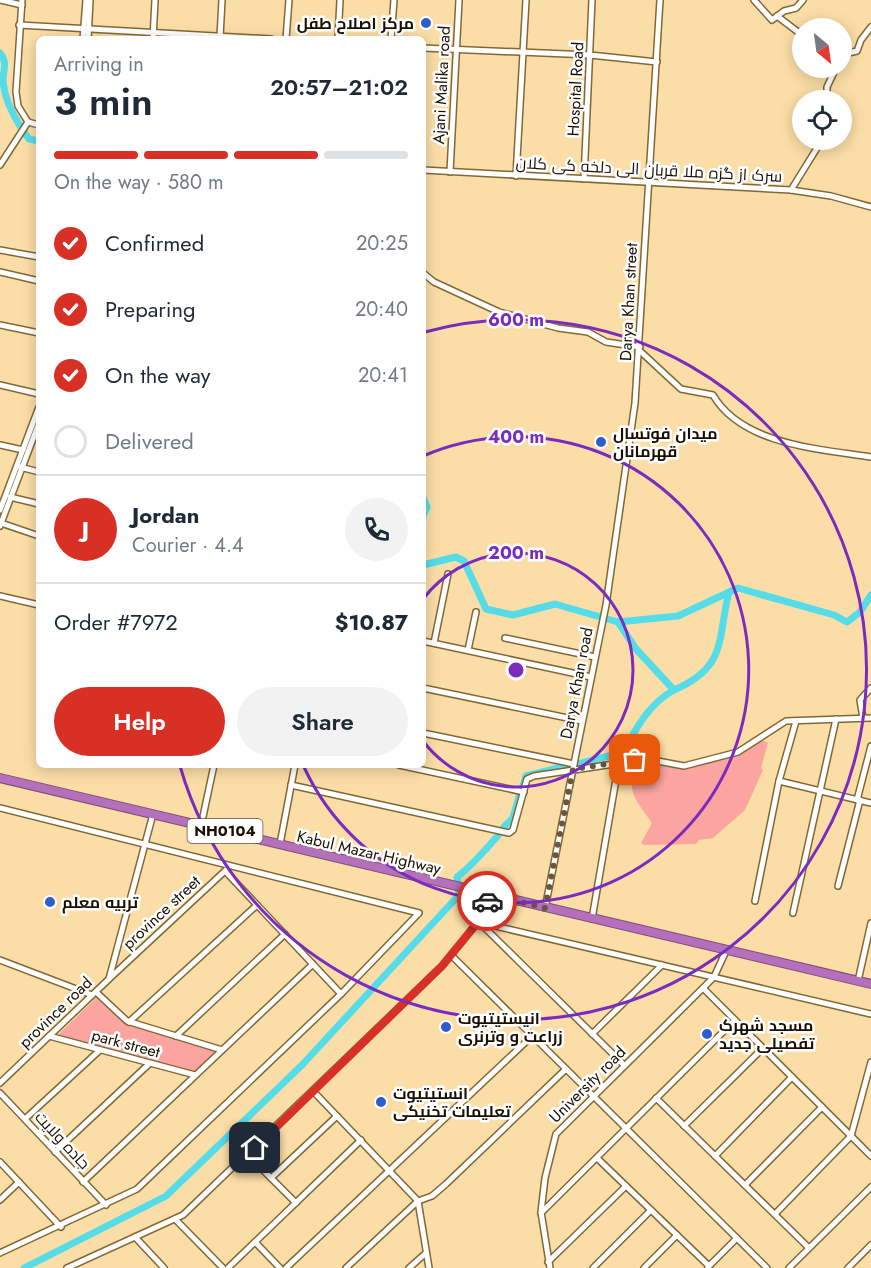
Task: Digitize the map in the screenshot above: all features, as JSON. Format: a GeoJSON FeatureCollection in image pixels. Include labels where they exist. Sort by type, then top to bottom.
{"type":"FeatureCollection","features":[{"type":"Feature","properties":{"kind":"highway","name":"Kabul Mazar Highway"},"geometry":{"type":"LineString","coordinates":[[0,778],[871,984]]}},
{"type":"Feature","properties":{"kind":"street"},"geometry":{"type":"LineString","coordinates":[[0,0],[22,3],[16,92],[18,106],[27,124]]}},
{"type":"Feature","properties":{"kind":"street"},"geometry":{"type":"LineString","coordinates":[[86,36],[88,0]]}},
{"type":"Feature","properties":{"kind":"street"},"geometry":{"type":"LineString","coordinates":[[19,25],[86,28],[153,36],[155,0]]}},
{"type":"Feature","properties":{"kind":"street"},"geometry":{"type":"LineString","coordinates":[[220,36],[222,0]]}},
{"type":"Feature","properties":{"kind":"street"},"geometry":{"type":"LineString","coordinates":[[286,36],[289,0]]}},
{"type":"Feature","properties":{"kind":"street"},"geometry":{"type":"LineString","coordinates":[[338,36],[340,0]]}},
{"type":"Feature","properties":{"kind":"street"},"geometry":{"type":"LineString","coordinates":[[391,36],[394,0]]}},
{"type":"Feature","properties":{"kind":"street","name":"Ajani Malika road"},"geometry":{"type":"LineString","coordinates":[[450,172],[459,0]]}},
{"type":"Feature","properties":{"kind":"street"},"geometry":{"type":"LineString","coordinates":[[516,176],[526,0]]}},
{"type":"Feature","properties":{"kind":"street","name":"Hospital Road"},"geometry":{"type":"LineString","coordinates":[[584,179],[592,0]]}},
{"type":"Feature","properties":{"kind":"street","name":"Darya Khan street"},"geometry":{"type":"LineString","coordinates":[[606,605],[640,349],[660,0]]}},
{"type":"Feature","properties":{"kind":"street"},"geometry":{"type":"LineString","coordinates":[[754,0],[772,20],[795,8],[799,1]]}},
{"type":"Feature","properties":{"kind":"street"},"geometry":{"type":"LineString","coordinates":[[777,16],[792,27]]}},
{"type":"Feature","properties":{"kind":"street"},"geometry":{"type":"LineString","coordinates":[[852,52],[857,51],[861,40],[871,27]]}},
{"type":"Feature","properties":{"kind":"street"},"geometry":{"type":"LineString","coordinates":[[426,48],[590,55],[657,62]]}},
{"type":"Feature","properties":{"kind":"street"},"geometry":{"type":"LineString","coordinates":[[27,124],[36,124]]}},
{"type":"Feature","properties":{"kind":"street"},"geometry":{"type":"LineString","coordinates":[[0,165],[27,124]]}},
{"type":"Feature","properties":{"kind":"street"},"geometry":{"type":"LineString","coordinates":[[0,150],[6,156]]}},
{"type":"Feature","properties":{"kind":"street"},"geometry":{"type":"LineString","coordinates":[[791,190],[816,150]]}},
{"type":"Feature","properties":{"kind":"street","name":"سرک از گزه ملا قربان الی دلخه کی کلان"},"geometry":{"type":"LineString","coordinates":[[426,170],[791,190],[831,196],[871,207]]}},
{"type":"Feature","properties":{"kind":"street"},"geometry":{"type":"LineString","coordinates":[[0,250],[36,256]]}},
{"type":"Feature","properties":{"kind":"street"},"geometry":{"type":"LineString","coordinates":[[0,272],[36,280]]}},
{"type":"Feature","properties":{"kind":"street"},"geometry":{"type":"LineString","coordinates":[[426,275],[454,292],[498,312],[558,328],[588,332],[606,342],[640,349],[681,389],[713,395],[721,409],[759,433],[815,450],[871,457]]}},
{"type":"Feature","properties":{"kind":"street"},"geometry":{"type":"LineString","coordinates":[[0,325],[36,332]]}},
{"type":"Feature","properties":{"kind":"street"},"geometry":{"type":"LineString","coordinates":[[0,385],[36,393]]}},
{"type":"Feature","properties":{"kind":"street"},"geometry":{"type":"LineString","coordinates":[[36,415],[1,524],[36,535]]}},
{"type":"Feature","properties":{"kind":"street"},"geometry":{"type":"LineString","coordinates":[[0,507],[36,430]]}},
{"type":"Feature","properties":{"kind":"street"},"geometry":{"type":"LineString","coordinates":[[0,445],[23,450]]}},
{"type":"Feature","properties":{"kind":"street"},"geometry":{"type":"LineString","coordinates":[[19,467],[36,471]]}},
{"type":"Feature","properties":{"kind":"street"},"geometry":{"type":"LineString","coordinates":[[10,497],[36,503]]}},
{"type":"Feature","properties":{"kind":"street"},"geometry":{"type":"LineString","coordinates":[[434,643],[448,574]]}},
{"type":"Feature","properties":{"kind":"street"},"geometry":{"type":"LineString","coordinates":[[0,596],[36,604]]}},
{"type":"Feature","properties":{"kind":"street","name":"Darya Khan road"},"geometry":{"type":"LineString","coordinates":[[545,908],[606,605]]}},
{"type":"Feature","properties":{"kind":"street"},"geometry":{"type":"LineString","coordinates":[[468,650],[476,612]]}},
{"type":"Feature","properties":{"kind":"street"},"geometry":{"type":"LineString","coordinates":[[505,638],[595,657]]}},
{"type":"Feature","properties":{"kind":"street"},"geometry":{"type":"LineString","coordinates":[[426,641],[591,677]]}},
{"type":"Feature","properties":{"kind":"street"},"geometry":{"type":"LineString","coordinates":[[862,718],[860,700],[871,688]]}},
{"type":"Feature","properties":{"kind":"street"},"geometry":{"type":"LineString","coordinates":[[426,689],[582,721]]}},
{"type":"Feature","properties":{"kind":"street"},"geometry":{"type":"LineString","coordinates":[[291,785],[509,833],[513,830],[527,778],[574,767],[647,759],[684,766],[738,752],[779,723],[871,718]]}},
{"type":"Feature","properties":{"kind":"street"},"geometry":{"type":"LineString","coordinates":[[793,913],[836,719]]}},
{"type":"Feature","properties":{"kind":"street"},"geometry":{"type":"LineString","coordinates":[[755,901],[779,781],[796,721]]}},
{"type":"Feature","properties":{"kind":"street"},"geometry":{"type":"LineString","coordinates":[[426,734],[574,767]]}},
{"type":"Feature","properties":{"kind":"street"},"geometry":{"type":"LineString","coordinates":[[838,886],[871,746]]}},
{"type":"Feature","properties":{"kind":"street"},"geometry":{"type":"LineString","coordinates":[[592,919],[619,762]]}},
{"type":"Feature","properties":{"kind":"street"},"geometry":{"type":"LineString","coordinates":[[201,826],[213,768]]}},
{"type":"Feature","properties":{"kind":"street"},"geometry":{"type":"LineString","coordinates":[[280,844],[294,768]]}},
{"type":"Feature","properties":{"kind":"street"},"geometry":{"type":"LineString","coordinates":[[413,768],[524,792]]}},
{"type":"Feature","properties":{"kind":"street"},"geometry":{"type":"LineString","coordinates":[[779,781],[871,803]]}},
{"type":"Feature","properties":{"kind":"street"},"geometry":{"type":"LineString","coordinates":[[0,808],[417,911],[419,915],[341,994],[137,1189],[61,1227],[0,1253]]}},
{"type":"Feature","properties":{"kind":"street","name":"province road"},"geometry":{"type":"LineString","coordinates":[[0,1083],[109,979],[153,814]]}},
{"type":"Feature","properties":{"kind":"street","name":"province street"},"geometry":{"type":"LineString","coordinates":[[109,979],[232,864]]}},
{"type":"Feature","properties":{"kind":"street"},"geometry":{"type":"LineString","coordinates":[[225,871],[341,994]]}},
{"type":"Feature","properties":{"kind":"street"},"geometry":{"type":"LineString","coordinates":[[67,1268],[183,1215],[451,955],[479,922],[489,894]]}},
{"type":"Feature","properties":{"kind":"street"},"geometry":{"type":"LineString","coordinates":[[129,1022],[257,905]]}},
{"type":"Feature","properties":{"kind":"street"},"geometry":{"type":"LineString","coordinates":[[479,922],[871,1014]]}},
{"type":"Feature","properties":{"kind":"street"},"geometry":{"type":"LineString","coordinates":[[479,922],[624,1065]]}},
{"type":"Feature","properties":{"kind":"street"},"geometry":{"type":"LineString","coordinates":[[858,981],[871,923]]}},
{"type":"Feature","properties":{"kind":"street"},"geometry":{"type":"LineString","coordinates":[[176,1036],[285,934]]}},
{"type":"Feature","properties":{"kind":"street","name":"University road"},"geometry":{"type":"LineString","coordinates":[[549,1265],[541,1213],[545,1178],[556,1134],[714,978],[726,951]]}},
{"type":"Feature","properties":{"kind":"street"},"geometry":{"type":"LineString","coordinates":[[451,955],[767,1268]]}},
{"type":"Feature","properties":{"kind":"street"},"geometry":{"type":"LineString","coordinates":[[0,960],[94,994]]}},
{"type":"Feature","properties":{"kind":"street"},"geometry":{"type":"LineString","coordinates":[[83,1182],[313,964]]}},
{"type":"Feature","properties":{"kind":"street"},"geometry":{"type":"LineString","coordinates":[[592,1034],[662,965]]}},
{"type":"Feature","properties":{"kind":"street"},"geometry":{"type":"LineString","coordinates":[[703,988],[871,1156]]}},
{"type":"Feature","properties":{"kind":"street","name":"park street"},"geometry":{"type":"LineString","coordinates":[[94,994],[129,1022],[222,1050]]}},
{"type":"Feature","properties":{"kind":"street"},"geometry":{"type":"LineString","coordinates":[[541,1213],[734,1021]]}},
{"type":"Feature","properties":{"kind":"street","name":"park street"},"geometry":{"type":"LineString","coordinates":[[49,1036],[195,1075]]}},
{"type":"Feature","properties":{"kind":"street"},"geometry":{"type":"LineString","coordinates":[[286,1268],[532,1036]]}},
{"type":"Feature","properties":{"kind":"street"},"geometry":{"type":"LineString","coordinates":[[684,1126],[762,1049]]}},
{"type":"Feature","properties":{"kind":"street"},"geometry":{"type":"LineString","coordinates":[[25,1119],[100,1050]]}},
{"type":"Feature","properties":{"kind":"street"},"geometry":{"type":"LineString","coordinates":[[775,1214],[851,1136],[871,1062]]}},
{"type":"Feature","properties":{"kind":"street"},"geometry":{"type":"LineString","coordinates":[[55,1152],[149,1064]]}},
{"type":"Feature","properties":{"kind":"street"},"geometry":{"type":"LineString","coordinates":[[346,1268],[418,1201],[432,1196],[446,1184],[566,1069]]}},
{"type":"Feature","properties":{"kind":"street"},"geometry":{"type":"LineString","coordinates":[[715,1156],[792,1077]]}},
{"type":"Feature","properties":{"kind":"street"},"geometry":{"type":"LineString","coordinates":[[313,1090],[418,1201],[429,1268]]}},
{"type":"Feature","properties":{"kind":"street","name":"جاده ولایت"},"geometry":{"type":"LineString","coordinates":[[0,1093],[106,1205]]}},
{"type":"Feature","properties":{"kind":"street"},"geometry":{"type":"LineString","coordinates":[[656,1098],[809,1248]]}},
{"type":"Feature","properties":{"kind":"street"},"geometry":{"type":"LineString","coordinates":[[746,1185],[822,1107]]}},
{"type":"Feature","properties":{"kind":"street"},"geometry":{"type":"LineString","coordinates":[[271,1178],[337,1116]]}},
{"type":"Feature","properties":{"kind":"street"},"geometry":{"type":"LineString","coordinates":[[228,1268],[361,1140]]}},
{"type":"Feature","properties":{"kind":"street"},"geometry":{"type":"LineString","coordinates":[[247,1154],[296,1203]]}},
{"type":"Feature","properties":{"kind":"street"},"geometry":{"type":"LineString","coordinates":[[597,1158],[708,1267],[737,1238]]}},
{"type":"Feature","properties":{"kind":"street"},"geometry":{"type":"LineString","coordinates":[[0,1162],[61,1227]]}},
{"type":"Feature","properties":{"kind":"street"},"geometry":{"type":"LineString","coordinates":[[0,1200],[19,1182]]}},
{"type":"Feature","properties":{"kind":"street"},"geometry":{"type":"LineString","coordinates":[[549,1265],[626,1186]]}},
{"type":"Feature","properties":{"kind":"street"},"geometry":{"type":"LineString","coordinates":[[789,1268],[871,1187]]}},
{"type":"Feature","properties":{"kind":"street"},"geometry":{"type":"LineString","coordinates":[[593,1268],[651,1210]]}},
{"type":"Feature","properties":{"kind":"street"},"geometry":{"type":"LineString","coordinates":[[175,1219],[223,1268]]}},
{"type":"Feature","properties":{"kind":"street"},"geometry":{"type":"LineString","coordinates":[[644,1268],[677,1235]]}},
{"type":"Feature","properties":{"kind":"street"},"geometry":{"type":"LineString","coordinates":[[135,1237],[159,1266]]}},
{"type":"Feature","properties":{"kind":"street"},"geometry":{"type":"LineString","coordinates":[[255,1242],[280,1268]]}},
{"type":"Feature","properties":{"kind":"street"},"geometry":{"type":"LineString","coordinates":[[848,1268],[871,1245]]}},
{"type":"Feature","properties":{"kind":"street"},"geometry":{"type":"LineString","coordinates":[[409,1268],[426,1253]]}},
{"type":"Feature","properties":{"kind":"shaded area"},"geometry":{"type":"Polygon","coordinates":[[[762,740],[768,743],[761,768],[763,770],[745,810],[713,838],[699,840],[696,844],[644,845],[641,843],[652,823],[637,802],[632,788],[633,773],[637,763],[649,762],[677,767],[693,766],[724,758],[762,740]]]}},
{"type":"Feature","properties":{"kind":"shaded area"},"geometry":{"type":"Polygon","coordinates":[[[96,998],[125,1023],[218,1051],[196,1073],[58,1035],[96,998]]]}},
{"type":"Feature","properties":{"kind":"waterway"},"geometry":{"type":"LineString","coordinates":[[0,53],[4,63],[4,89],[12,112],[29,139],[36,140]]}},
{"type":"Feature","properties":{"kind":"waterway"},"geometry":{"type":"LineString","coordinates":[[426,504],[426,509]]}},
{"type":"Feature","properties":{"kind":"waterway"},"geometry":{"type":"LineString","coordinates":[[426,564],[456,557],[464,561],[486,609],[513,615],[555,604],[618,622],[678,616],[738,588],[834,615],[847,622],[860,612],[871,595]]}},
{"type":"Feature","properties":{"kind":"waterway"},"geometry":{"type":"LineString","coordinates":[[618,622],[636,649],[674,690],[704,672],[712,661],[721,638],[729,592]]}},
{"type":"Feature","properties":{"kind":"waterway"},"geometry":{"type":"LineString","coordinates":[[578,764],[624,752],[644,716],[665,695],[674,690]]}},
{"type":"Feature","properties":{"kind":"waterway"},"geometry":{"type":"LineString","coordinates":[[523,786],[526,776],[570,765]]}},
{"type":"Feature","properties":{"kind":"waterway"},"geometry":{"type":"LineString","coordinates":[[503,828],[513,818],[520,793]]}},
{"type":"Feature","properties":{"kind":"waterway"},"geometry":{"type":"LineString","coordinates":[[24,1268],[166,1196],[302,1065],[459,895],[457,877],[500,833]]}},
{"type":"Feature","properties":{"kind":"way so far"},"geometry":{"type":"LineString","coordinates":[[487,901],[489,894],[545,908],[573,769],[635,760]]}},
{"type":"Feature","properties":{"kind":"place","name":"مرکز اصلاح طفل"},"geometry":{"type":"Point","coordinates":[426,23]}},
{"type":"Feature","properties":{"kind":"place","name":"میدان فوتسال قهرمانان"},"geometry":{"type":"Point","coordinates":[601,442]}},
{"type":"Feature","properties":{"kind":"place","name":"تربیه معلم"},"geometry":{"type":"Point","coordinates":[50,902]}},
{"type":"Feature","properties":{"kind":"place","name":"انیستیتیوت زراعت و وترنری"},"geometry":{"type":"Point","coordinates":[446,1027]}},
{"type":"Feature","properties":{"kind":"place","name":"مسجد شهرک تفصیلی جدید"},"geometry":{"type":"Point","coordinates":[707,1034]}},
{"type":"Feature","properties":{"kind":"place","name":"انستیتیوت تعلیمات تخنیکی"},"geometry":{"type":"Point","coordinates":[381,1102]}},
{"type":"Feature","properties":{"kind":"route"},"geometry":{"type":"LineString","coordinates":[[255,1148],[442,966],[478,922],[487,901]]}}]}
